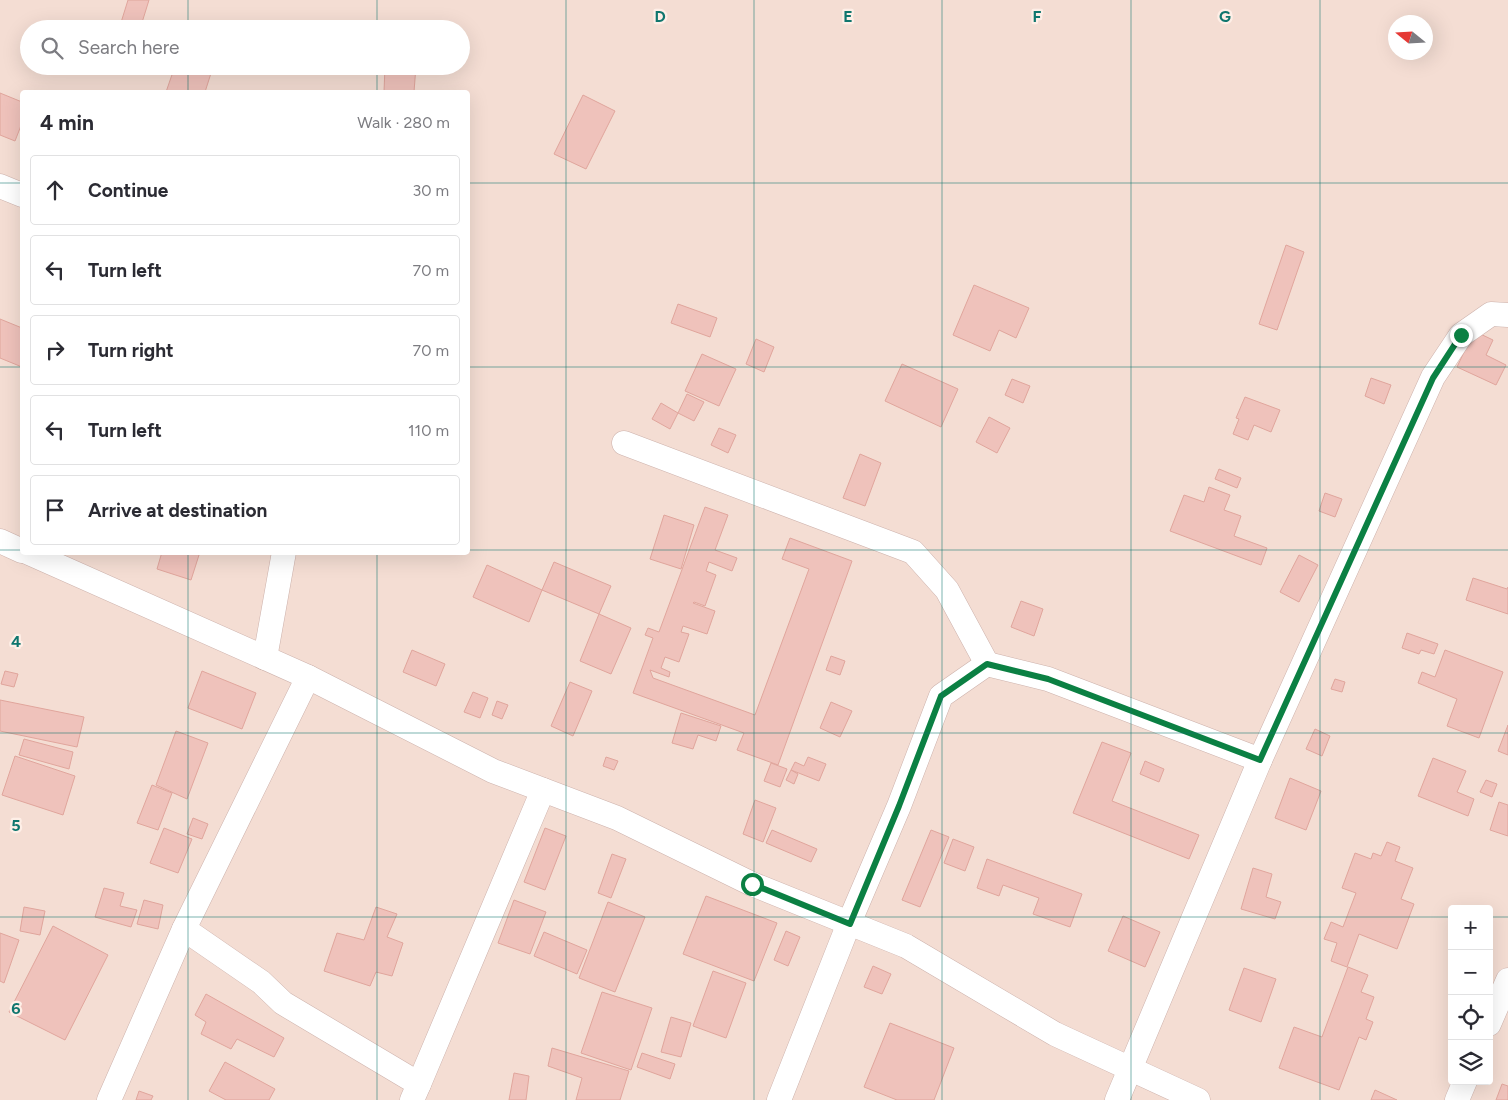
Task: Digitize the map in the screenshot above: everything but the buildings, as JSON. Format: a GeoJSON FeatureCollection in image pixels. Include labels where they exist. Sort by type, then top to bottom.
{"type":"FeatureCollection","features":[{"type":"Feature","properties":{"kind":"street"},"geometry":{"type":"LineString","coordinates":[[0,186],[20,195]]}},
{"type":"Feature","properties":{"kind":"street"},"geometry":{"type":"LineString","coordinates":[[1117,1100],[1260,760],[1433,378],[1461,335],[1491,314],[1508,315]]}},
{"type":"Feature","properties":{"kind":"street"},"geometry":{"type":"LineString","coordinates":[[624,443],[913,552],[947,590],[987,664],[1048,679],[1260,760]]}},
{"type":"Feature","properties":{"kind":"street"},"geometry":{"type":"LineString","coordinates":[[0,541],[20,550]]}},
{"type":"Feature","properties":{"kind":"street"},"geometry":{"type":"LineString","coordinates":[[34,555],[308,677],[493,771],[617,818],[752,884],[906,946],[1055,1034],[1198,1100]]}},
{"type":"Feature","properties":{"kind":"street"},"geometry":{"type":"LineString","coordinates":[[265,658],[283,555]]}},
{"type":"Feature","properties":{"kind":"street"},"geometry":{"type":"LineString","coordinates":[[780,1100],[899,806],[941,696],[987,664]]}},
{"type":"Feature","properties":{"kind":"street"},"geometry":{"type":"LineString","coordinates":[[109,1100],[184,929],[308,677]]}},
{"type":"Feature","properties":{"kind":"street"},"geometry":{"type":"LineString","coordinates":[[184,929],[261,982],[283,1003],[415,1092],[543,790]]}},
{"type":"Feature","properties":{"kind":"street"},"geometry":{"type":"LineString","coordinates":[[1493,1015],[1508,980]]}},
{"type":"Feature","properties":{"kind":"street"},"geometry":{"type":"LineString","coordinates":[[1457,1100],[1463,1085]]}},
{"type":"Feature","properties":{"kind":"shaded area"},"geometry":{"type":"Polygon","coordinates":[[[0,0],[1508,0],[1508,1100],[0,1100],[0,0]]]}},
{"type":"Feature","properties":{"kind":"route"},"geometry":{"type":"LineString","coordinates":[[752,884],[850,924],[899,806],[941,696],[987,664],[1048,679],[1260,760],[1433,378],[1461,335]]}}]}
